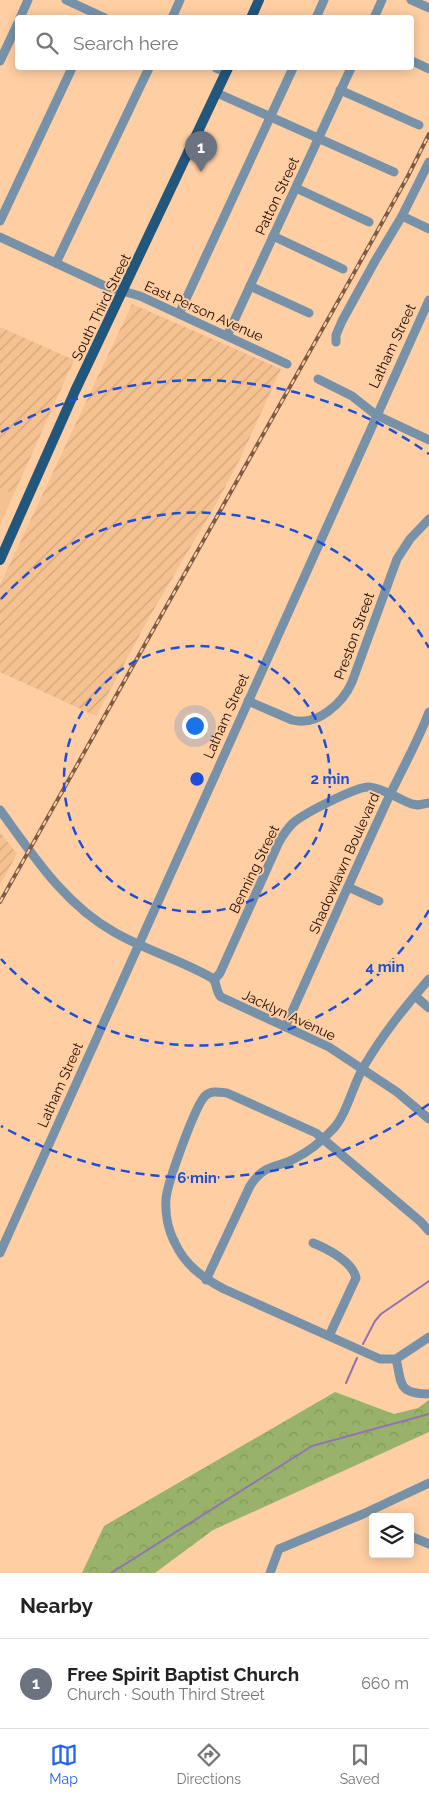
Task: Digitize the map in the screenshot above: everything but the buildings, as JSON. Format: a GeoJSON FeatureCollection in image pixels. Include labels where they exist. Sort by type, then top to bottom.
{"type":"FeatureCollection","features":[{"type":"Feature","properties":{"kind":"main road"},"geometry":{"type":"LineString","coordinates":[[252,15],[259,0]]}},
{"type":"Feature","properties":{"kind":"main road","name":"South Third Street"},"geometry":{"type":"LineString","coordinates":[[0,560],[75,391],[227,70]]}},
{"type":"Feature","properties":{"kind":"street"},"geometry":{"type":"LineString","coordinates":[[21,15],[28,0]]}},
{"type":"Feature","properties":{"kind":"street"},"geometry":{"type":"LineString","coordinates":[[66,0],[98,15]]}},
{"type":"Feature","properties":{"kind":"street"},"geometry":{"type":"LineString","coordinates":[[173,15],[180,0]]}},
{"type":"Feature","properties":{"kind":"street"},"geometry":{"type":"LineString","coordinates":[[317,15],[324,0]]}},
{"type":"Feature","properties":{"kind":"street"},"geometry":{"type":"LineString","coordinates":[[375,15],[382,0]]}},
{"type":"Feature","properties":{"kind":"street"},"geometry":{"type":"LineString","coordinates":[[411,0],[429,8]]}},
{"type":"Feature","properties":{"kind":"street"},"geometry":{"type":"LineString","coordinates":[[0,61],[3,46],[15,28]]}},
{"type":"Feature","properties":{"kind":"street"},"geometry":{"type":"LineString","coordinates":[[414,62],[429,69]]}},
{"type":"Feature","properties":{"kind":"street"},"geometry":{"type":"LineString","coordinates":[[0,221],[71,70]]}},
{"type":"Feature","properties":{"kind":"street"},"geometry":{"type":"LineString","coordinates":[[56,263],[148,70]]}},
{"type":"Feature","properties":{"kind":"street"},"geometry":{"type":"LineString","coordinates":[[179,314],[292,70]]}},
{"type":"Feature","properties":{"kind":"street","name":"Patton Street"},"geometry":{"type":"LineString","coordinates":[[227,336],[350,70]]}},
{"type":"Feature","properties":{"kind":"street"},"geometry":{"type":"LineString","coordinates":[[340,90],[419,125]]}},
{"type":"Feature","properties":{"kind":"street"},"geometry":{"type":"LineString","coordinates":[[217,93],[394,172]]}},
{"type":"Feature","properties":{"kind":"street"},"geometry":{"type":"LineString","coordinates":[[336,342],[336,335],[342,322],[374,261],[402,216],[429,162]]}},
{"type":"Feature","properties":{"kind":"street"},"geometry":{"type":"LineString","coordinates":[[296,188],[368,222]]}},
{"type":"Feature","properties":{"kind":"street"},"geometry":{"type":"LineString","coordinates":[[402,216],[429,229]]}},
{"type":"Feature","properties":{"kind":"street"},"geometry":{"type":"LineString","coordinates":[[273,236],[344,269]]}},
{"type":"Feature","properties":{"kind":"street","name":"East Person Avenue"},"geometry":{"type":"LineString","coordinates":[[0,238],[123,292],[140,296],[287,364]]}},
{"type":"Feature","properties":{"kind":"street"},"geometry":{"type":"LineString","coordinates":[[250,286],[309,314]]}},
{"type":"Feature","properties":{"kind":"street","name":"Latham Street"},"geometry":{"type":"LineString","coordinates":[[0,1253],[429,300]]}},
{"type":"Feature","properties":{"kind":"street"},"geometry":{"type":"LineString","coordinates":[[318,379],[352,396],[376,415],[428,440]]}},
{"type":"Feature","properties":{"kind":"street","name":"Preston Street"},"geometry":{"type":"LineString","coordinates":[[248,700],[299,722],[316,717],[338,704],[347,693],[352,682],[397,559],[410,539],[429,520]]}},
{"type":"Feature","properties":{"kind":"street","name":"Shadowlawn Boulevard"},"geometry":{"type":"LineString","coordinates":[[286,1027],[429,712]]}},
{"type":"Feature","properties":{"kind":"street","name":"Benning Street"},"geometry":{"type":"LineString","coordinates":[[214,980],[220,973],[279,842],[290,826],[301,817],[358,788],[371,787],[415,805],[429,803]]}},
{"type":"Feature","properties":{"kind":"street","name":"Jacklyn Avenue"},"geometry":{"type":"LineString","coordinates":[[0,810],[56,884],[78,907],[104,926],[138,944],[208,975],[214,980],[217,992],[221,997],[324,1045],[397,1092],[429,1119]]}},
{"type":"Feature","properties":{"kind":"street"},"geometry":{"type":"LineString","coordinates":[[348,887],[379,901]]}},
{"type":"Feature","properties":{"kind":"street"},"geometry":{"type":"LineString","coordinates":[[206,1280],[255,1177],[262,1170],[292,1160],[310,1149],[335,1128],[362,1069],[389,1027],[429,979]]}},
{"type":"Feature","properties":{"kind":"street"},"geometry":{"type":"LineString","coordinates":[[415,996],[429,1008]]}},
{"type":"Feature","properties":{"kind":"street"},"geometry":{"type":"LineString","coordinates":[[429,1231],[421,1222],[316,1133],[227,1093],[215,1092],[206,1095],[198,1107],[170,1177],[166,1199],[167,1220],[175,1244],[186,1262],[206,1280],[384,1360],[396,1359],[429,1337]]}},
{"type":"Feature","properties":{"kind":"street"},"geometry":{"type":"LineString","coordinates":[[313,1242],[334,1253],[355,1271],[356,1278],[329,1336]]}},
{"type":"Feature","properties":{"kind":"street"},"geometry":{"type":"LineString","coordinates":[[396,1359],[399,1377],[404,1387],[415,1393],[429,1394]]}},
{"type":"Feature","properties":{"kind":"street"},"geometry":{"type":"LineString","coordinates":[[270,1573],[279,1549],[363,1514],[429,1483]]}},
{"type":"Feature","properties":{"kind":"street"},"geometry":{"type":"LineString","coordinates":[[363,1514],[369,1517]]}},
{"type":"Feature","properties":{"kind":"street"},"geometry":{"type":"LineString","coordinates":[[414,1538],[429,1544]]}},
{"type":"Feature","properties":{"kind":"shaded area"},"geometry":{"type":"Polygon","coordinates":[[[132,304],[281,369],[240,459],[216,504],[150,616],[96,716],[0,672],[0,585],[132,304]]]}},
{"type":"Feature","properties":{"kind":"shaded area"},"geometry":{"type":"Polygon","coordinates":[[[0,327],[74,360],[14,494],[0,488],[0,327]]]}},
{"type":"Feature","properties":{"kind":"shaded area"},"geometry":{"type":"Polygon","coordinates":[[[0,488],[14,494],[0,525],[0,488]]]}},
{"type":"Feature","properties":{"kind":"shaded area"},"geometry":{"type":"Polygon","coordinates":[[[0,832],[17,854],[0,885],[0,832]]]}},
{"type":"Feature","properties":{"kind":"green space"},"geometry":{"type":"Polygon","coordinates":[[[335,1392],[394,1414],[418,1408],[429,1400],[429,1432],[213,1530],[155,1573],[82,1573],[104,1526],[335,1392]]]}},
{"type":"Feature","properties":{"kind":"waterway"},"geometry":{"type":"LineString","coordinates":[[363,1344],[375,1321],[381,1314],[429,1281]]}},
{"type":"Feature","properties":{"kind":"waterway"},"geometry":{"type":"LineString","coordinates":[[346,1383],[357,1358]]}},
{"type":"Feature","properties":{"kind":"waterway"},"geometry":{"type":"LineString","coordinates":[[111,1573],[312,1446],[429,1414]]}},
{"type":"Feature","properties":{"kind":"railway"},"geometry":{"type":"LineString","coordinates":[[0,902],[354,273],[429,134]]}},
{"type":"Feature","properties":{"kind":"place","name":"Free Spirit Baptist Church"},"geometry":{"type":"Point","coordinates":[201,172]}}]}
